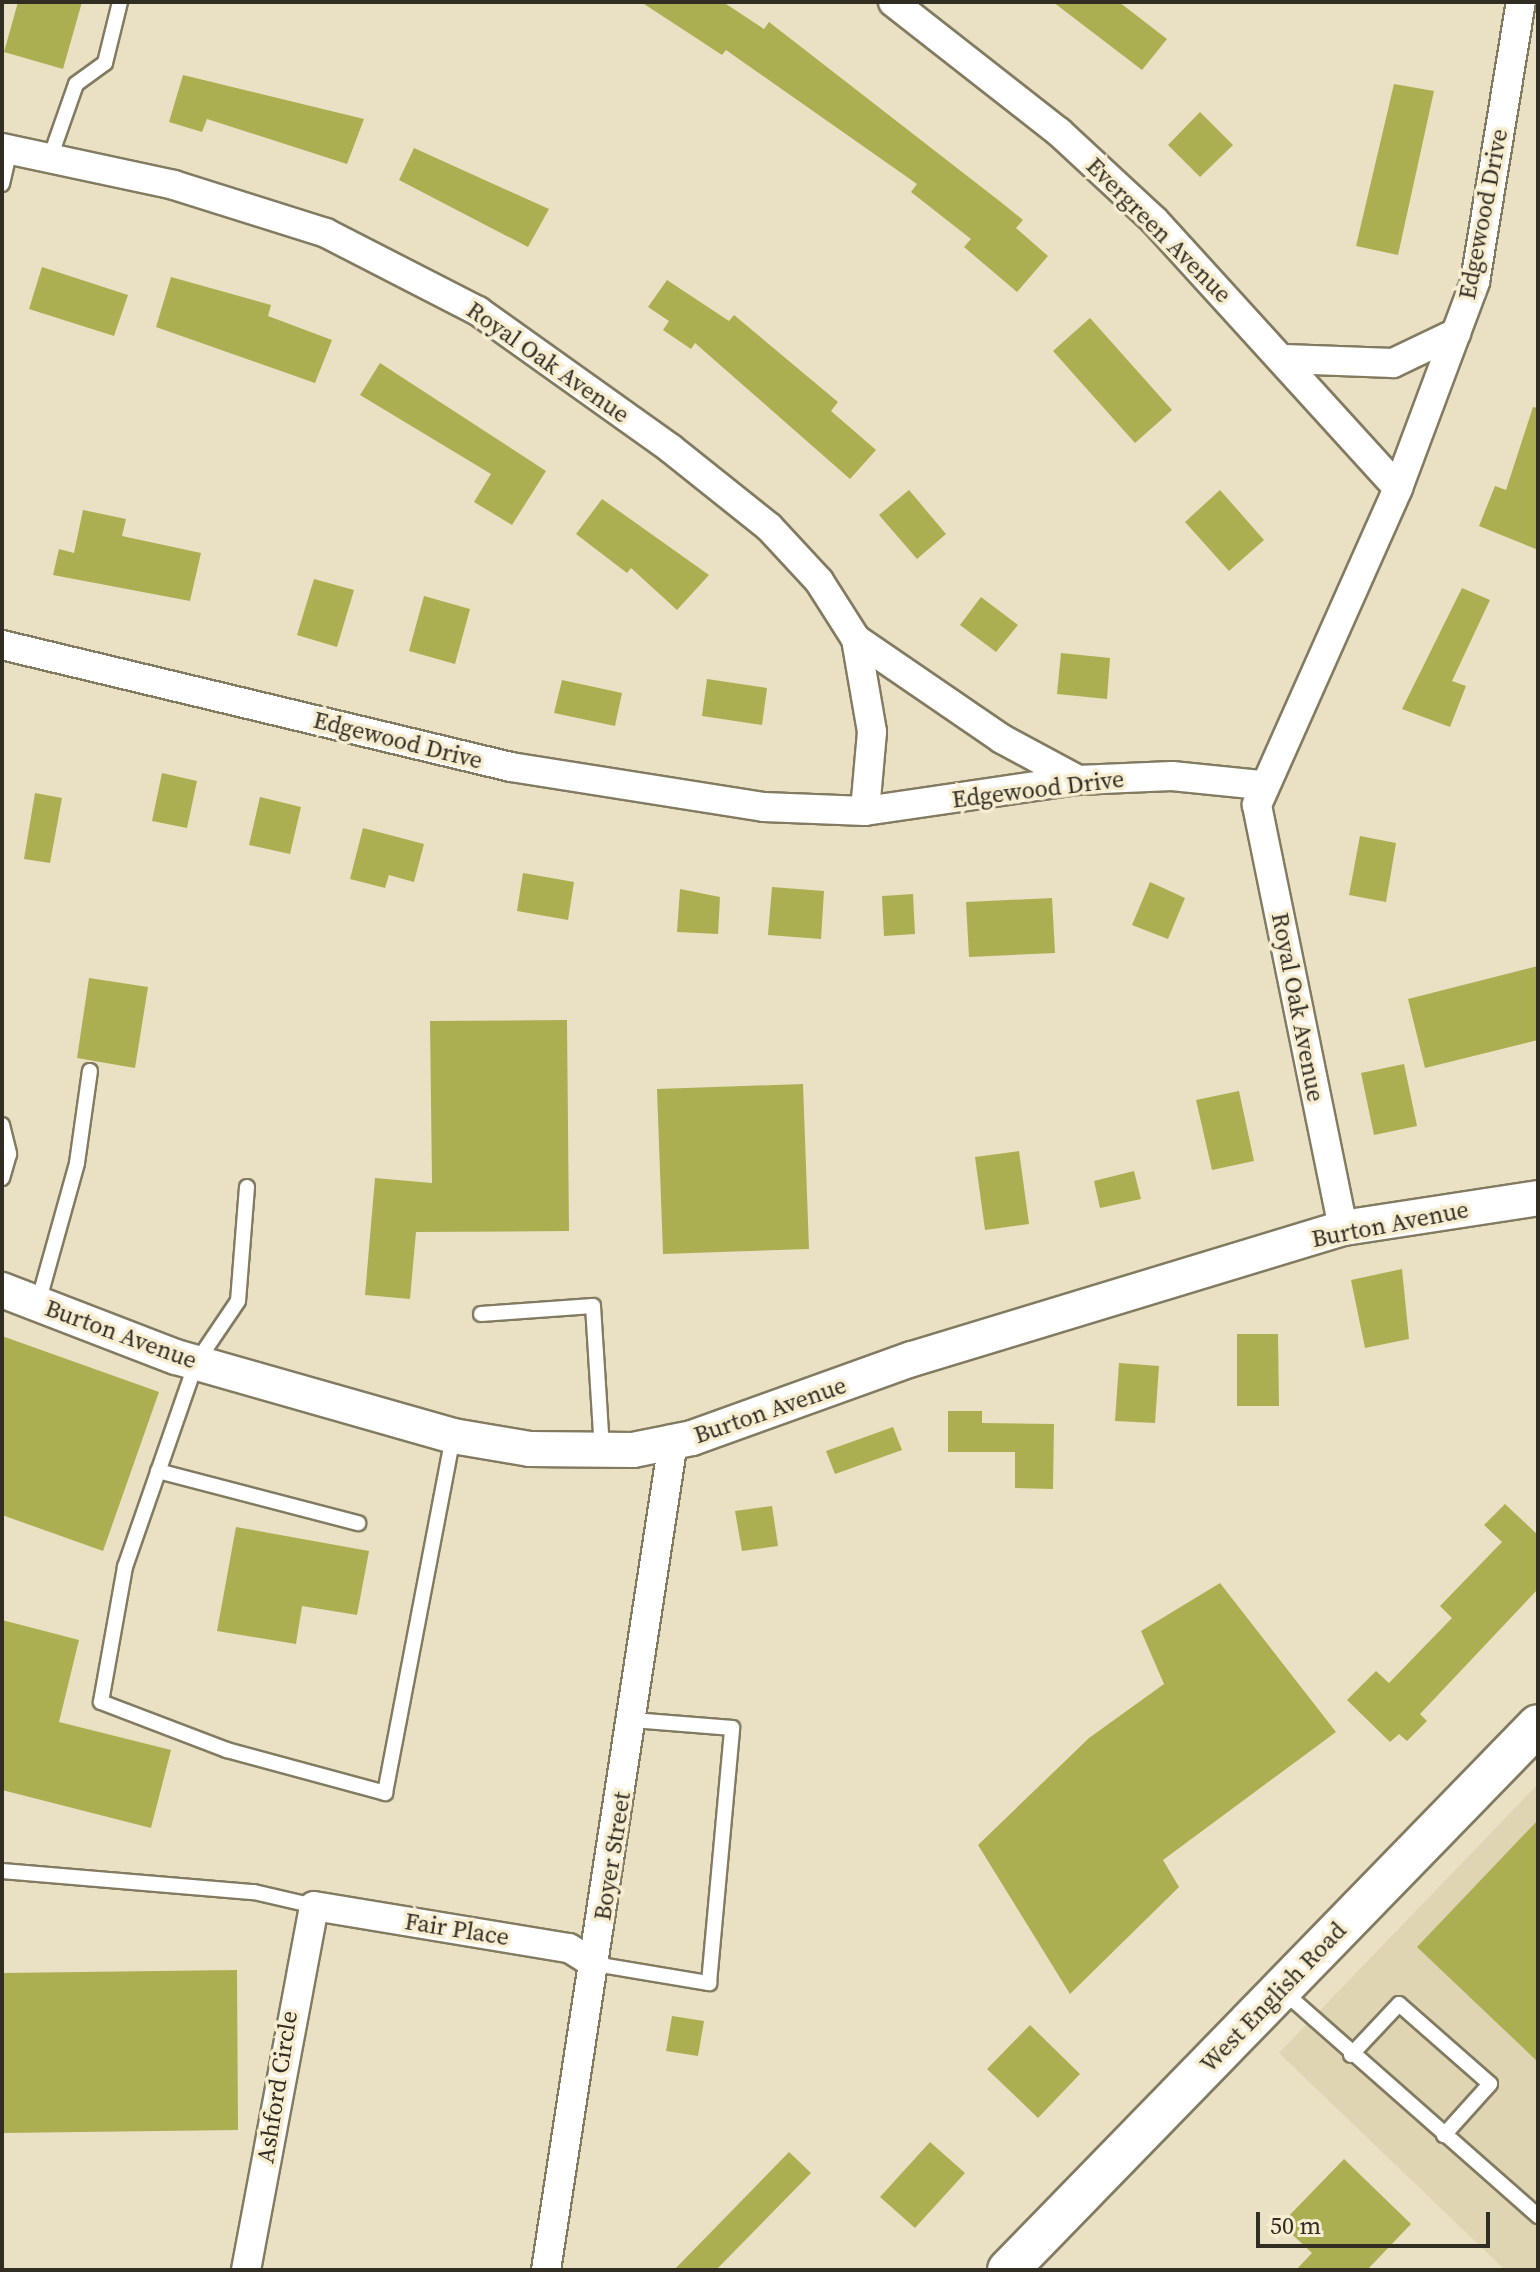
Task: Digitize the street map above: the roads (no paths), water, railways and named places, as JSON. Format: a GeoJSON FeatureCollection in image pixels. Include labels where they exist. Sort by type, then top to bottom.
{"type":"FeatureCollection","features":[{"type":"Feature","properties":{"kind":"main road","name":"West English Road"},"geometry":{"type":"LineString","coordinates":[[1008,2270],[1538,1725]]}},
{"type":"Feature","properties":{"kind":"street","name":"Evergreen Avenue"},"geometry":{"type":"LineString","coordinates":[[893,2],[1059,132],[1285,359],[1398,488]]}},
{"type":"Feature","properties":{"kind":"street","name":"Edgewood Drive"},"geometry":{"type":"LineString","coordinates":[[2,645],[511,767],[764,807],[865,811],[1078,780],[1218,776],[1261,785],[1398,488],[1475,282],[1521,2]]}},
{"type":"Feature","properties":{"kind":"street","name":"Royal Oak Avenue"},"geometry":{"type":"LineString","coordinates":[[6,149],[174,185],[326,233],[478,311],[769,527],[819,581],[856,639],[872,732],[865,811]]}},
{"type":"Feature","properties":{"kind":"street"},"geometry":{"type":"LineString","coordinates":[[1285,359],[1393,363],[1456,333]]}},
{"type":"Feature","properties":{"kind":"street"},"geometry":{"type":"LineString","coordinates":[[856,639],[1002,739],[1078,780]]}},
{"type":"Feature","properties":{"kind":"street","name":"Royal Oak Avenue"},"geometry":{"type":"LineString","coordinates":[[1261,785],[1257,805],[1343,1228]]}},
{"type":"Feature","properties":{"kind":"street","name":"Burton Avenue"},"geometry":{"type":"LineString","coordinates":[[2,1290],[196,1363],[453,1436],[530,1449],[602,1449],[673,1442],[912,1359],[1343,1228],[1538,1198]]}},
{"type":"Feature","properties":{"kind":"street","name":"Boyer Street"},"geometry":{"type":"LineString","coordinates":[[546,2270],[633,1720],[673,1442]]}},
{"type":"Feature","properties":{"kind":"street","name":"Fair Place"},"geometry":{"type":"LineString","coordinates":[[314,1906],[569,1948],[595,1964]]}},
{"type":"Feature","properties":{"kind":"street","name":"Ashford Circle"},"geometry":{"type":"LineString","coordinates":[[246,2270],[314,1906]]}},
{"type":"Feature","properties":{"kind":"lane"},"geometry":{"type":"LineString","coordinates":[[50,158],[76,84],[105,63],[120,2]]}},
{"type":"Feature","properties":{"kind":"lane"},"geometry":{"type":"LineString","coordinates":[[2,184],[6,149]]}},
{"type":"Feature","properties":{"kind":"lane"},"geometry":{"type":"LineString","coordinates":[[38,1304],[77,1163],[90,1071]]}},
{"type":"Feature","properties":{"kind":"lane"},"geometry":{"type":"LineString","coordinates":[[2,1125],[9,1154],[2,1178]]}},
{"type":"Feature","properties":{"kind":"lane"},"geometry":{"type":"LineString","coordinates":[[247,1187],[238,1301],[196,1363],[125,1567],[101,1702],[227,1750],[385,1793],[453,1436]]}},
{"type":"Feature","properties":{"kind":"lane"},"geometry":{"type":"LineString","coordinates":[[481,1314],[593,1306],[602,1449]]}},
{"type":"Feature","properties":{"kind":"lane"},"geometry":{"type":"LineString","coordinates":[[158,1471],[358,1523]]}},
{"type":"Feature","properties":{"kind":"lane"},"geometry":{"type":"LineString","coordinates":[[595,1964],[709,1983],[732,1728],[633,1720]]}},
{"type":"Feature","properties":{"kind":"lane"},"geometry":{"type":"LineString","coordinates":[[2,1871],[254,1892],[314,1906]]}},
{"type":"Feature","properties":{"kind":"lane"},"geometry":{"type":"LineString","coordinates":[[1281,1989],[1351,2055],[1538,2216]]}},
{"type":"Feature","properties":{"kind":"lane"},"geometry":{"type":"LineString","coordinates":[[1351,2055],[1399,2004],[1490,2084],[1444,2135]]}}]}
